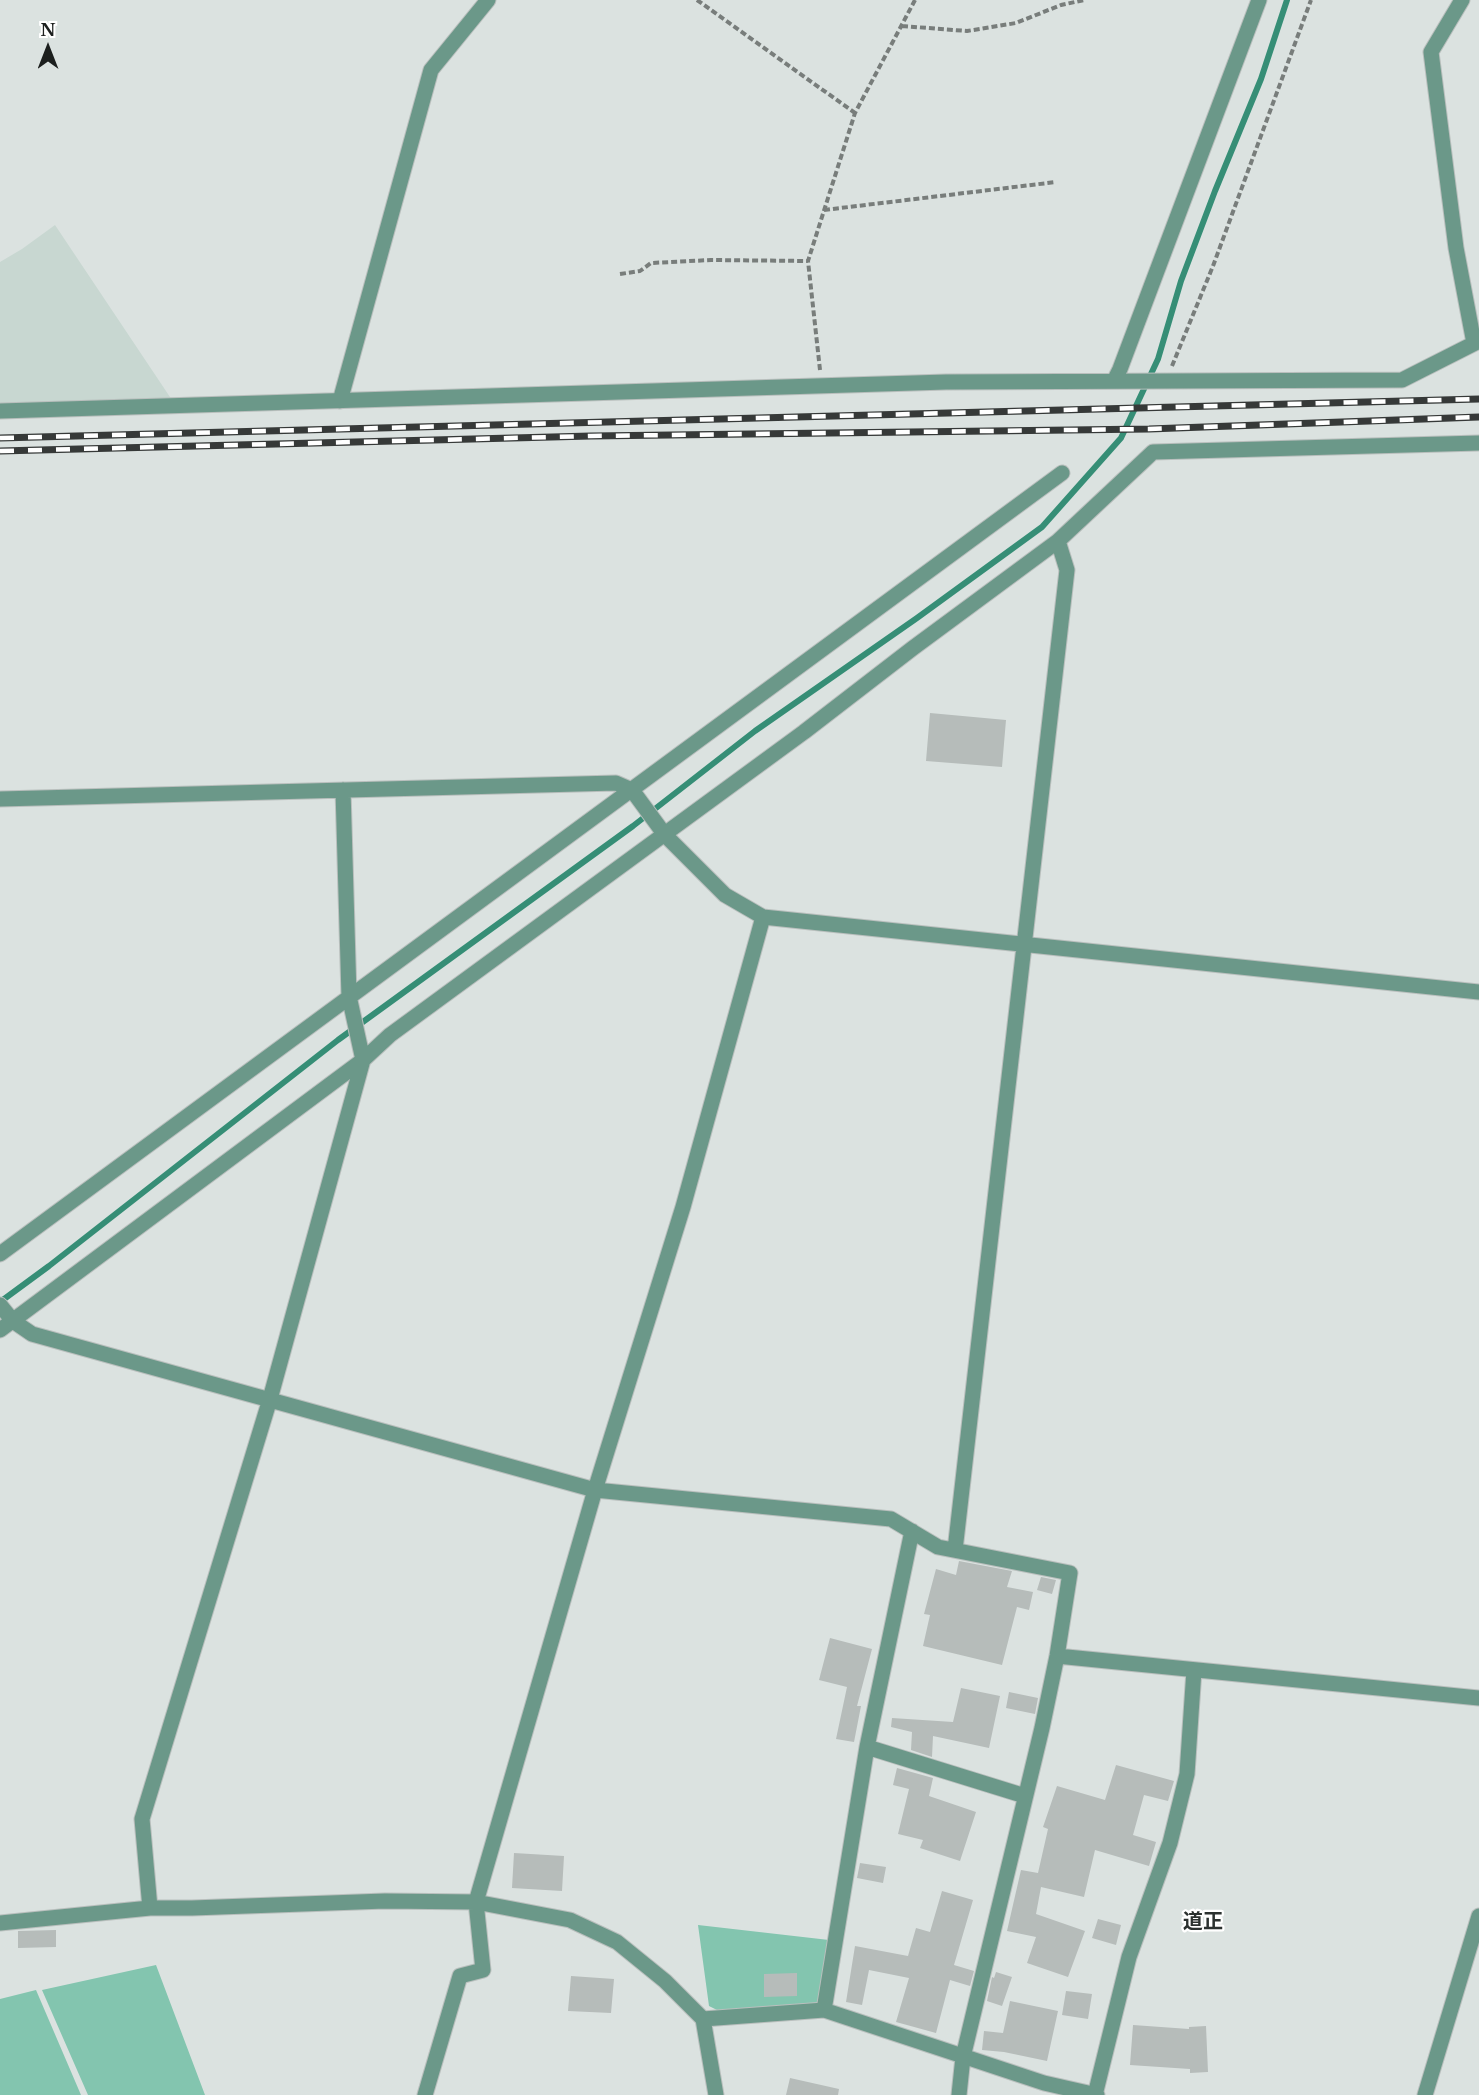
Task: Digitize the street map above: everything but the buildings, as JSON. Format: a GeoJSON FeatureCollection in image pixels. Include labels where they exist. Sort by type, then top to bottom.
{"type":"FeatureCollection","features":[{"type":"Feature","properties":{"kind":"street"},"geometry":{"type":"LineString","coordinates":[[340,401],[431,70],[488,0]]}},
{"type":"Feature","properties":{"kind":"street"},"geometry":{"type":"LineString","coordinates":[[1114,381],[1259,0]]}},
{"type":"Feature","properties":{"kind":"street"},"geometry":{"type":"LineString","coordinates":[[0,411],[946,381],[1402,380],[1476,342],[1456,248],[1431,52],[1462,0]]}},
{"type":"Feature","properties":{"kind":"street"},"geometry":{"type":"LineString","coordinates":[[6,1326],[192,1185],[363,1060],[390,1035],[665,834],[1058,541],[1153,452],[1479,443]]}},
{"type":"Feature","properties":{"kind":"street"},"geometry":{"type":"LineString","coordinates":[[0,1254],[1062,473]]}},
{"type":"Feature","properties":{"kind":"street"},"geometry":{"type":"LineString","coordinates":[[955,1550],[1067,570],[1058,541]]}},
{"type":"Feature","properties":{"kind":"street"},"geometry":{"type":"LineString","coordinates":[[0,799],[616,783],[632,790],[665,834],[725,896],[763,917],[1479,992]]}},
{"type":"Feature","properties":{"kind":"street"},"geometry":{"type":"LineString","coordinates":[[150,1908],[142,1819],[270,1399],[363,1060],[349,996],[343,790]]}},
{"type":"Feature","properties":{"kind":"street"},"geometry":{"type":"LineString","coordinates":[[426,2095],[460,1976],[483,1970],[476,1902],[595,1490],[683,1207],[763,917]]}},
{"type":"Feature","properties":{"kind":"street"},"geometry":{"type":"LineString","coordinates":[[0,1305],[6,1326]]}},
{"type":"Feature","properties":{"kind":"street"},"geometry":{"type":"LineString","coordinates":[[6,1326],[595,1490],[891,1519],[938,1546],[1070,1573],[1057,1656],[963,2057],[959,2095]]}},
{"type":"Feature","properties":{"kind":"street"},"geometry":{"type":"LineString","coordinates":[[824,2010],[867,1748],[912,1531]]}},
{"type":"Feature","properties":{"kind":"street"},"geometry":{"type":"LineString","coordinates":[[1057,1656],[1479,1698]]}},
{"type":"Feature","properties":{"kind":"street"},"geometry":{"type":"LineString","coordinates":[[703,2019],[824,2010],[1044,2083],[1096,2095],[1129,1957],[1170,1843],[1187,1774],[1194,1670]]}},
{"type":"Feature","properties":{"kind":"street"},"geometry":{"type":"LineString","coordinates":[[867,1748],[1025,1796]]}},
{"type":"Feature","properties":{"kind":"street"},"geometry":{"type":"LineString","coordinates":[[0,1923],[150,1908],[385,1901],[476,1902],[570,1920],[617,1942],[665,1981],[703,2019],[716,2095]]}},
{"type":"Feature","properties":{"kind":"street"},"geometry":{"type":"LineString","coordinates":[[1425,2095],[1479,1916]]}},
{"type":"Feature","properties":{"kind":"path"},"geometry":{"type":"LineString","coordinates":[[697,0],[855,113]]}},
{"type":"Feature","properties":{"kind":"path"},"geometry":{"type":"LineString","coordinates":[[822,385],[808,261],[855,113],[915,0]]}},
{"type":"Feature","properties":{"kind":"path"},"geometry":{"type":"LineString","coordinates":[[902,26],[967,31],[1016,23],[1061,5],[1084,0]]}},
{"type":"Feature","properties":{"kind":"path"},"geometry":{"type":"LineString","coordinates":[[1166,381],[1221,245],[1311,0]]}},
{"type":"Feature","properties":{"kind":"path"},"geometry":{"type":"LineString","coordinates":[[824,210],[1056,182]]}},
{"type":"Feature","properties":{"kind":"path"},"geometry":{"type":"LineString","coordinates":[[620,274],[640,271],[651,263],[711,260],[808,261]]}},
{"type":"Feature","properties":{"kind":"shaded area"},"geometry":{"type":"Polygon","coordinates":[[[55,225],[172,400],[0,407],[0,262],[55,225]]]}},
{"type":"Feature","properties":{"kind":"green space"},"geometry":{"type":"Polygon","coordinates":[[[698,1925],[829,1940],[818,2003],[719,2011],[709,2006],[698,1925]]]}},
{"type":"Feature","properties":{"kind":"green space"},"geometry":{"type":"Polygon","coordinates":[[[156,1965],[205,2095],[88,2095],[42,1990],[156,1965]]]}},
{"type":"Feature","properties":{"kind":"green space"},"geometry":{"type":"Polygon","coordinates":[[[36,1990],[81,2095],[0,2095],[0,1999],[36,1990]]]}},
{"type":"Feature","properties":{"kind":"waterway"},"geometry":{"type":"LineString","coordinates":[[0,1302],[338,1040],[633,826],[755,731],[1042,527],[1121,438],[1158,359],[1181,281],[1261,79],[1287,0]]}},
{"type":"Feature","properties":{"kind":"railway"},"geometry":{"type":"LineString","coordinates":[[0,438],[1479,399]]}},
{"type":"Feature","properties":{"kind":"railway"},"geometry":{"type":"LineString","coordinates":[[0,451],[591,436],[1149,429],[1479,417]]}},
{"type":"Feature","properties":{"kind":"district","name":"道正"},"geometry":{"type":"Point","coordinates":[1203,1922]}}]}
